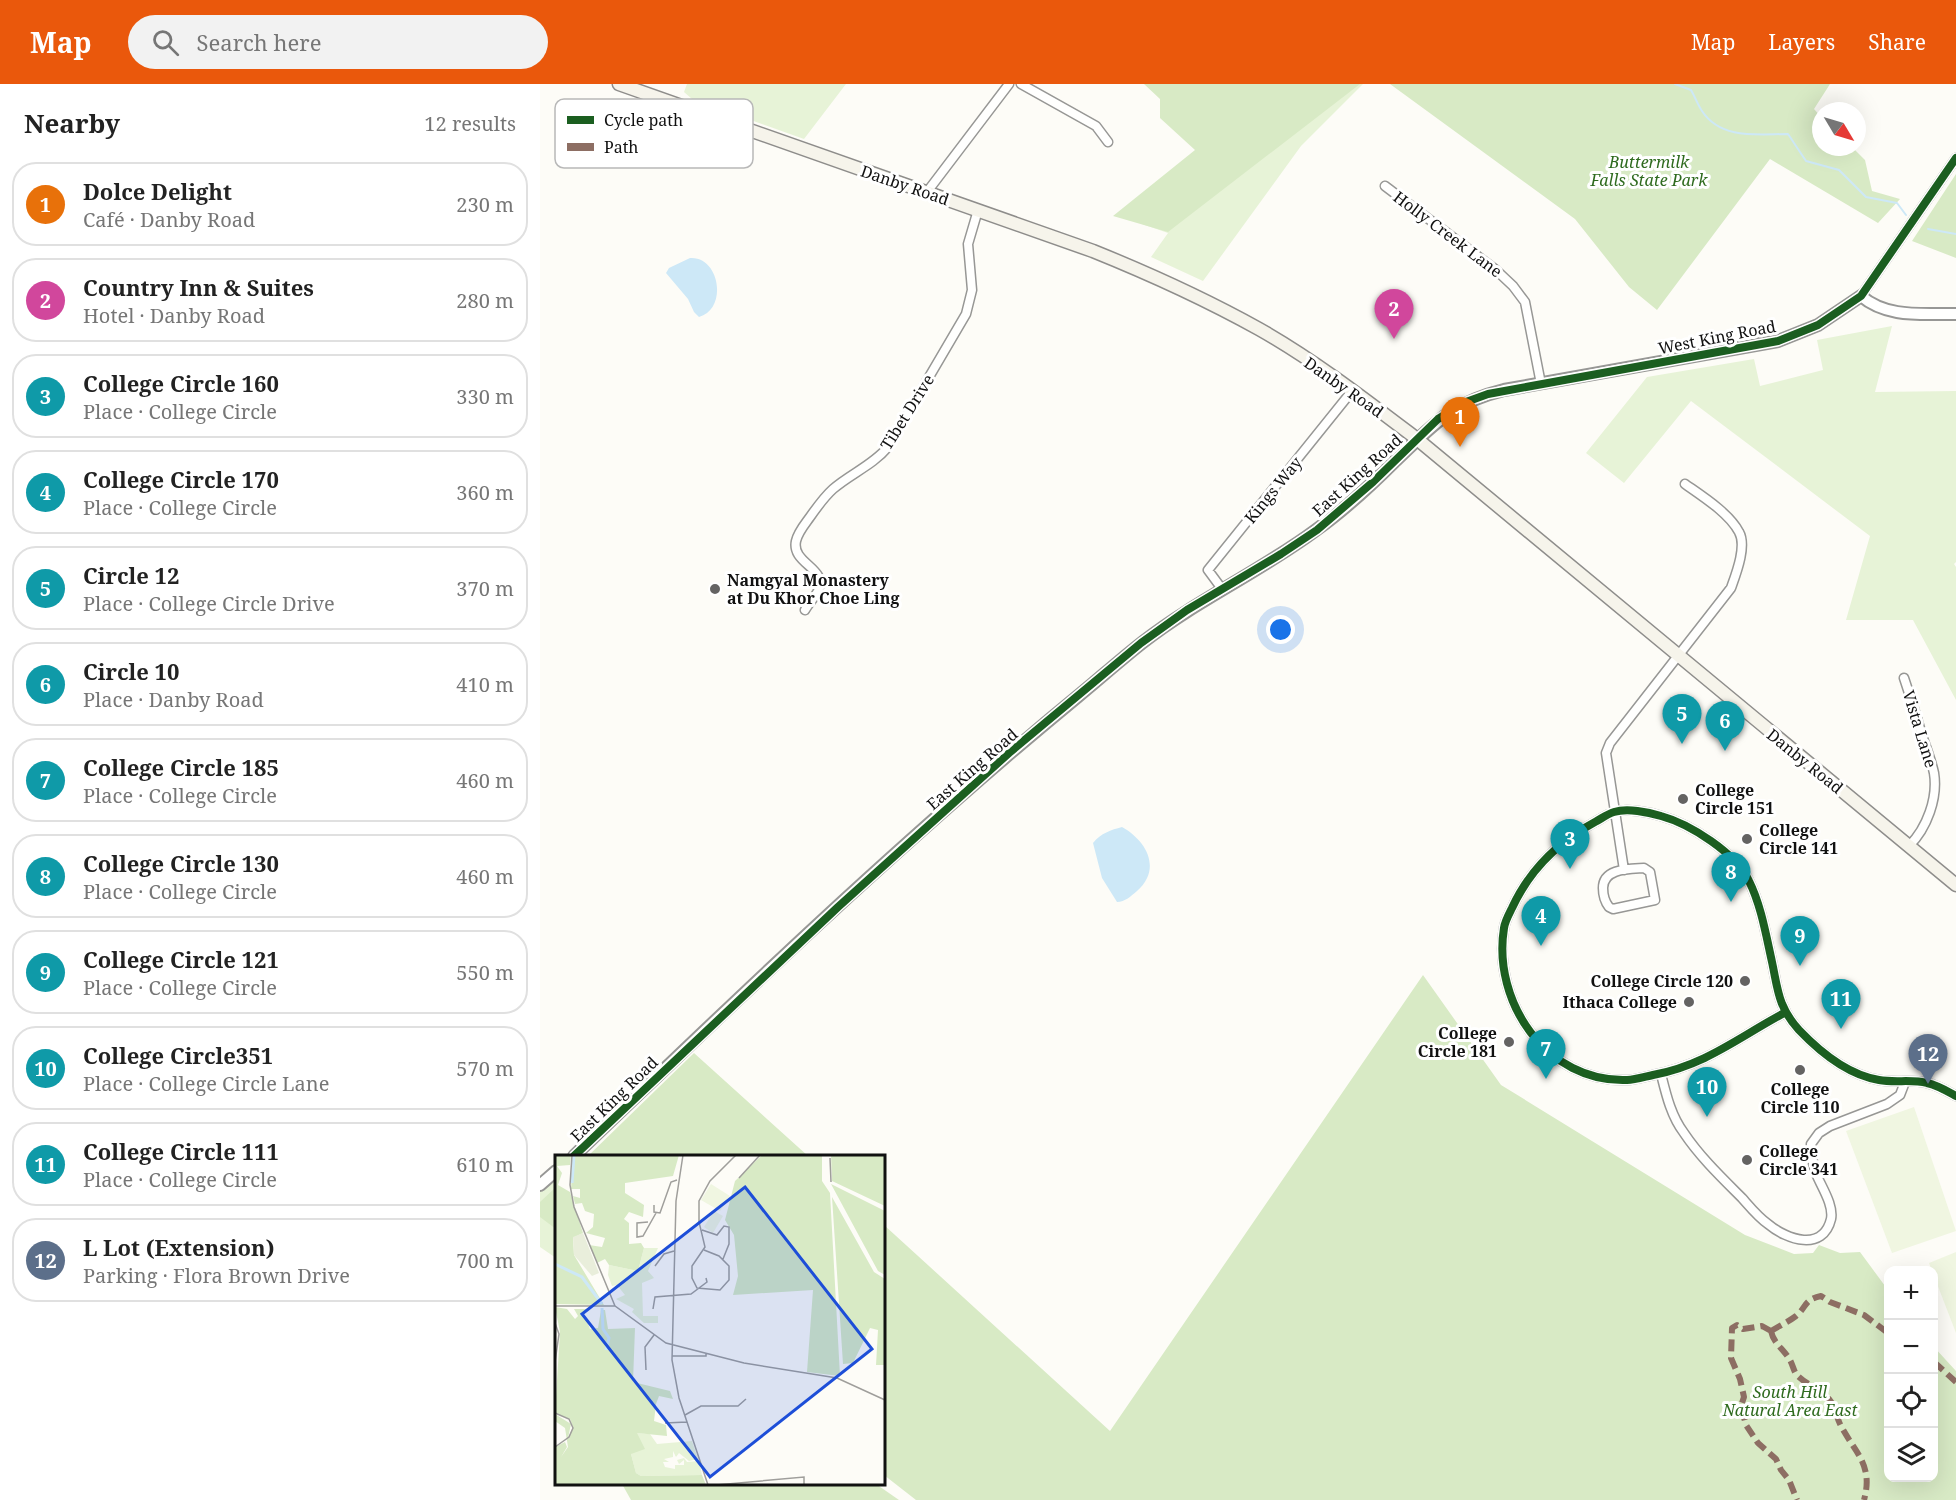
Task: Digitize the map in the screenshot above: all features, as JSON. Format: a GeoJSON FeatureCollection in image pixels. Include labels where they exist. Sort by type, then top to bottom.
{"type":"FeatureCollection","features":[{"type":"Feature","properties":{"kind":"main road","name":"Danby Road"},"geometry":{"type":"LineString","coordinates":[[619,84],[662,99]]}},
{"type":"Feature","properties":{"kind":"main road","name":"Danby Road"},"geometry":{"type":"LineString","coordinates":[[753,131],[1093,251],[1162,279],[1260,330],[1352,390],[1417,439],[1956,885]]}},
{"type":"Feature","properties":{"kind":"street"},"geometry":{"type":"LineString","coordinates":[[927,192],[1009,84]]}},
{"type":"Feature","properties":{"kind":"street"},"geometry":{"type":"LineString","coordinates":[[1021,84],[1096,126],[1108,142]]}},
{"type":"Feature","properties":{"kind":"street","name":"West King Road"},"geometry":{"type":"LineString","coordinates":[[1417,439],[1438,419],[1466,402],[1488,394],[1778,341],[1818,325],[1861,297],[1956,158]]}},
{"type":"Feature","properties":{"kind":"street","name":"Holly Creek Lane"},"geometry":{"type":"LineString","coordinates":[[1385,186],[1496,270],[1513,286],[1525,302],[1541,384]]}},
{"type":"Feature","properties":{"kind":"street","name":"Tibet Drive"},"geometry":{"type":"LineString","coordinates":[[805,610],[819,589],[820,583],[819,576],[798,556],[795,549],[799,535],[832,490],[877,458],[888,447],[955,335],[970,301],[972,279],[968,244],[978,210]]}},
{"type":"Feature","properties":{"kind":"street"},"geometry":{"type":"LineString","coordinates":[[1861,297],[1876,306],[1894,312],[1956,314]]}},
{"type":"Feature","properties":{"kind":"street","name":"Kings Way"},"geometry":{"type":"LineString","coordinates":[[1222,589],[1208,570],[1352,390]]}},
{"type":"Feature","properties":{"kind":"street","name":"East King Road"},"geometry":{"type":"LineString","coordinates":[[575,1155],[855,891],[1009,753],[1141,644],[1187,610],[1317,530],[1373,482],[1417,439]]}},
{"type":"Feature","properties":{"kind":"street"},"geometry":{"type":"LineString","coordinates":[[1624,870],[1606,753],[1610,743],[1731,588],[1741,551],[1740,533],[1721,511],[1685,484]]}},
{"type":"Feature","properties":{"kind":"street","name":"Vista Lane"},"geometry":{"type":"LineString","coordinates":[[1904,678],[1934,781],[1934,795],[1928,815],[1918,835],[1908,846]]}},
{"type":"Feature","properties":{"kind":"street"},"geometry":{"type":"LineString","coordinates":[[1786,1012],[1691,1066],[1627,1080],[1593,1077],[1562,1063],[1537,1043],[1521,1019],[1508,991],[1503,961],[1504,926],[1520,890],[1544,858],[1572,836],[1614,812],[1636,811],[1662,816],[1707,838],[1730,856],[1749,879],[1768,940],[1776,990],[1786,1012],[1799,1029],[1852,1072],[1879,1080],[1925,1082],[1956,1096]]}},
{"type":"Feature","properties":{"kind":"street"},"geometry":{"type":"LineString","coordinates":[[1647,869],[1650,872],[1655,900],[1613,909],[1609,907],[1606,903],[1603,884],[1610,874],[1624,870],[1647,869]]}},
{"type":"Feature","properties":{"kind":"street"},"geometry":{"type":"LineString","coordinates":[[1661,1074],[1673,1115],[1683,1133],[1714,1170],[1768,1225],[1797,1240],[1817,1239],[1831,1218],[1829,1204],[1815,1170],[1811,1144],[1819,1133],[1830,1126],[1887,1104],[1900,1095],[1905,1082]]}},
{"type":"Feature","properties":{"kind":"street"},"geometry":{"type":"LineString","coordinates":[[540,1185],[555,1172]]}},
{"type":"Feature","properties":{"kind":"green space"},"geometry":{"type":"Polygon","coordinates":[[[687,84],[846,84],[804,139],[753,121],[753,99],[692,99],[684,92],[687,84]]]}},
{"type":"Feature","properties":{"kind":"green space"},"geometry":{"type":"Polygon","coordinates":[[[1144,84],[1360,84],[1168,232],[1113,216],[1195,150],[1160,118],[1160,99],[1144,84]]]}},
{"type":"Feature","properties":{"kind":"green space"},"geometry":{"type":"Polygon","coordinates":[[[1243,84],[1363,84],[1301,146],[1203,281],[1151,257],[1168,233],[1142,224],[1243,84]]]}},
{"type":"Feature","properties":{"kind":"green space","name":"Buttermilk Falls State Park"},"geometry":{"type":"Polygon","coordinates":[[[1390,84],[1830,84],[1818,102],[1812,102],[1812,156],[1861,156],[1865,160],[1872,191],[1900,199],[1878,223],[1770,159],[1657,310],[1629,287],[1575,219],[1390,84]]]}},
{"type":"Feature","properties":{"kind":"green space"},"geometry":{"type":"Polygon","coordinates":[[[1956,174],[1956,258],[1912,241],[1956,174]]]}},
{"type":"Feature","properties":{"kind":"green space"},"geometry":{"type":"Polygon","coordinates":[[[1892,326],[1875,392],[1956,391],[1956,562],[1954,564],[1956,567],[1956,700],[1913,620],[1846,620],[1870,536],[1691,401],[1624,483],[1586,453],[1647,377],[1754,359],[1760,386],[1823,370],[1817,340],[1892,326]]]}},
{"type":"Feature","properties":{"kind":"green space","name":"South Hill Natural Area East"},"geometry":{"type":"Polygon","coordinates":[[[1423,975],[1501,1085],[1745,1235],[1794,1254],[1813,1253],[1819,1245],[1840,1253],[1860,1252],[1884,1285],[1884,1482],[1938,1482],[1938,1351],[1956,1371],[1956,1500],[916,1500],[885,1476],[885,1226],[1110,1431],[1423,975]]]}},
{"type":"Feature","properties":{"kind":"green space"},"geometry":{"type":"Polygon","coordinates":[[[694,1053],[807,1155],[589,1155],[694,1053]]]}},
{"type":"Feature","properties":{"kind":"green space"},"geometry":{"type":"Polygon","coordinates":[[[1914,1107],[1956,1231],[1892,1253],[1846,1131],[1914,1107]]]}},
{"type":"Feature","properties":{"kind":"green space"},"geometry":{"type":"Polygon","coordinates":[[[555,1174],[555,1257],[540,1247],[540,1187],[555,1174]]]}},
{"type":"Feature","properties":{"kind":"green space"},"geometry":{"type":"Polygon","coordinates":[[[555,1188],[555,1228],[540,1217],[540,1202],[555,1188]]]}},
{"type":"Feature","properties":{"kind":"green space"},"geometry":{"type":"Polygon","coordinates":[[[1956,1252],[1956,1333],[1938,1286],[1938,1266],[1930,1266],[1929,1263],[1956,1252]]]}},
{"type":"Feature","properties":{"kind":"green space"},"geometry":{"type":"Polygon","coordinates":[[[623,1485],[877,1485],[899,1500],[631,1500],[623,1485]]]}},
{"type":"Feature","properties":{"kind":"water"},"geometry":{"type":"Polygon","coordinates":[[[690,258],[708,265],[717,284],[714,304],[708,312],[699,317],[688,299],[666,273],[669,268],[690,258]]]}},
{"type":"Feature","properties":{"kind":"water"},"geometry":{"type":"Polygon","coordinates":[[[1122,827],[1131,833],[1144,848],[1150,865],[1145,883],[1128,898],[1117,902],[1102,878],[1093,843],[1103,834],[1122,827]]]}},
{"type":"Feature","properties":{"kind":"waterway"},"geometry":{"type":"LineString","coordinates":[[1675,84],[1691,90],[1702,111],[1719,127],[1741,133],[1788,134],[1806,161],[1839,170],[1866,197],[1897,203],[1906,215]]}},
{"type":"Feature","properties":{"kind":"waterway"},"geometry":{"type":"LineString","coordinates":[[1928,229],[1956,234]]}},
{"type":"Feature","properties":{"kind":"marked path"},"geometry":{"type":"LineString","coordinates":[[1771,1331],[1796,1316],[1808,1302],[1821,1296],[1830,1302],[1864,1315],[1884,1330]]}},
{"type":"Feature","properties":{"kind":"marked path"},"geometry":{"type":"LineString","coordinates":[[1771,1331],[1762,1326],[1743,1329],[1737,1325],[1732,1328],[1731,1358],[1740,1379],[1744,1397],[1741,1406],[1746,1425],[1758,1443],[1776,1459],[1789,1480],[1797,1500]]}},
{"type":"Feature","properties":{"kind":"marked path"},"geometry":{"type":"LineString","coordinates":[[1771,1331],[1796,1374],[1825,1395],[1833,1405],[1840,1424],[1864,1468],[1866,1477],[1864,1500]]}},
{"type":"Feature","properties":{"kind":"marked path"},"geometry":{"type":"LineString","coordinates":[[1938,1366],[1956,1382]]}},
{"type":"Feature","properties":{"kind":"cycle path"},"geometry":{"type":"LineString","coordinates":[[575,1155],[838,907],[1009,753],[1141,643],[1187,610],[1317,530],[1373,482],[1438,419],[1466,402],[1488,394],[1778,341],[1818,325],[1861,296],[1956,158]]}},
{"type":"Feature","properties":{"kind":"cycle path"},"geometry":{"type":"LineString","coordinates":[[1786,1012],[1769,1021],[1722,1049],[1690,1064],[1633,1080],[1598,1077],[1572,1068],[1550,1053],[1531,1033],[1517,1009],[1507,983],[1503,956],[1505,923],[1519,894],[1536,869],[1557,848],[1582,830],[1609,814],[1619,811],[1644,812],[1673,820],[1711,841],[1743,870],[1760,910],[1783,1006],[1792,1022],[1807,1038],[1826,1054],[1857,1073],[1879,1080],[1927,1083],[1956,1096]]}},
{"type":"Feature","properties":{"kind":"place","name":"Country Inn & Suites"},"geometry":{"type":"Point","coordinates":[1394,339]}},
{"type":"Feature","properties":{"kind":"place","name":"Dolce Delight"},"geometry":{"type":"Point","coordinates":[1460,447]}},
{"type":"Feature","properties":{"kind":"place","name":"Namgyal Monastery at Du Khor Choe Ling"},"geometry":{"type":"Point","coordinates":[715,589]}},
{"type":"Feature","properties":{"kind":"place","name":"Circle 12"},"geometry":{"type":"Point","coordinates":[1682,744]}},
{"type":"Feature","properties":{"kind":"place","name":"Circle 10"},"geometry":{"type":"Point","coordinates":[1725,751]}},
{"type":"Feature","properties":{"kind":"place","name":"College Circle 151"},"geometry":{"type":"Point","coordinates":[1683,799]}},
{"type":"Feature","properties":{"kind":"place","name":"College Circle 141"},"geometry":{"type":"Point","coordinates":[1747,839]}},
{"type":"Feature","properties":{"kind":"place","name":"College Circle 160"},"geometry":{"type":"Point","coordinates":[1570,869]}},
{"type":"Feature","properties":{"kind":"place","name":"College Circle 130"},"geometry":{"type":"Point","coordinates":[1731,902]}},
{"type":"Feature","properties":{"kind":"place","name":"College Circle 170"},"geometry":{"type":"Point","coordinates":[1541,946]}},
{"type":"Feature","properties":{"kind":"place","name":"College Circle 121"},"geometry":{"type":"Point","coordinates":[1800,966]}},
{"type":"Feature","properties":{"kind":"place","name":"College Circle 120"},"geometry":{"type":"Point","coordinates":[1745,981]}},
{"type":"Feature","properties":{"kind":"place","name":"Ithaca College"},"geometry":{"type":"Point","coordinates":[1689,1002]}},
{"type":"Feature","properties":{"kind":"place","name":"College Circle 111"},"geometry":{"type":"Point","coordinates":[1841,1029]}},
{"type":"Feature","properties":{"kind":"place","name":"College Circle 181"},"geometry":{"type":"Point","coordinates":[1509,1042]}},
{"type":"Feature","properties":{"kind":"place","name":"College Circle 110"},"geometry":{"type":"Point","coordinates":[1800,1070]}},
{"type":"Feature","properties":{"kind":"place","name":"College Circle 185"},"geometry":{"type":"Point","coordinates":[1546,1079]}},
{"type":"Feature","properties":{"kind":"place","name":"L Lot (Extension)"},"geometry":{"type":"Point","coordinates":[1928,1084]}},
{"type":"Feature","properties":{"kind":"place","name":"College Circle351"},"geometry":{"type":"Point","coordinates":[1707,1117]}},
{"type":"Feature","properties":{"kind":"place","name":"College Circle 341"},"geometry":{"type":"Point","coordinates":[1747,1160]}}]}
